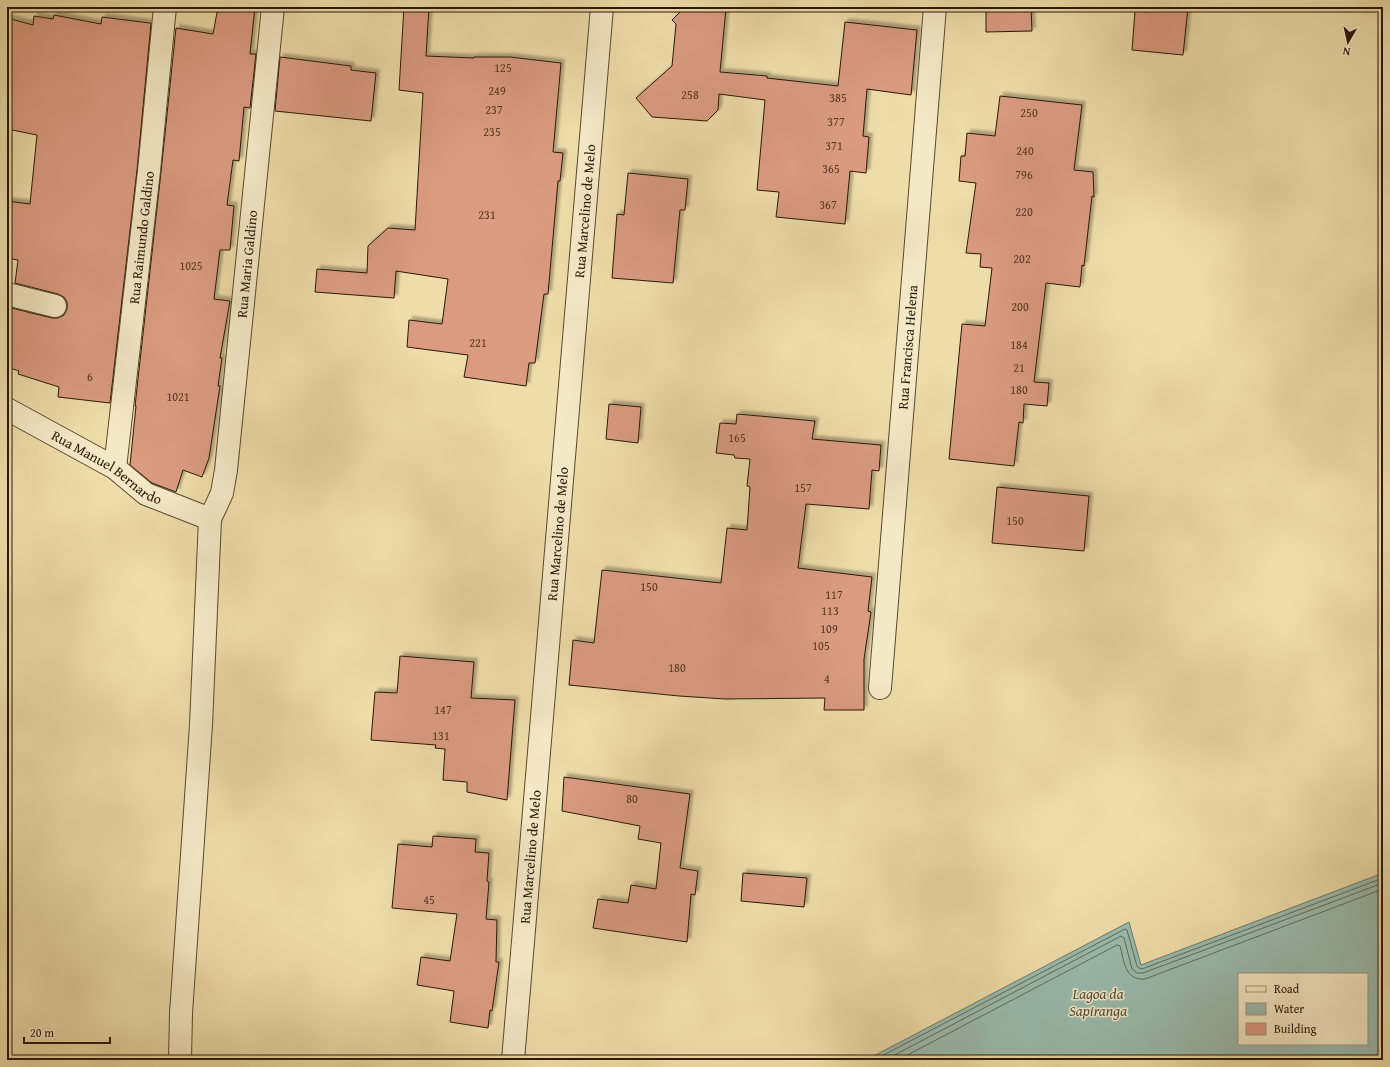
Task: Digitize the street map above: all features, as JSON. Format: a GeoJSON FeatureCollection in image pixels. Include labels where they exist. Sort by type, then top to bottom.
{"type":"FeatureCollection","features":[{"type":"Feature","properties":{"kind":"street","name":"Rua Raimundo Galdino"},"geometry":{"type":"LineString","coordinates":[[115,468],[166,7]]}},
{"type":"Feature","properties":{"kind":"street","name":"Rua Maria Galdino"},"geometry":{"type":"LineString","coordinates":[[210,519],[222,493],[226,470],[272,7]]}},
{"type":"Feature","properties":{"kind":"street","name":"Rua Marcelino de Melo"},"geometry":{"type":"LineString","coordinates":[[513,1060],[602,7]]}},
{"type":"Feature","properties":{"kind":"street","name":"Rua Francisca Helena"},"geometry":{"type":"LineString","coordinates":[[880,688],[934,7]]}},
{"type":"Feature","properties":{"kind":"street"},"geometry":{"type":"LineString","coordinates":[[7,294],[55,306]]}},
{"type":"Feature","properties":{"kind":"street","name":"Rua Manuel Bernardo"},"geometry":{"type":"LineString","coordinates":[[7,409],[115,468],[146,494],[210,519]]}},
{"type":"Feature","properties":{"kind":"street"},"geometry":{"type":"LineString","coordinates":[[180,1060],[181,1014],[201,725],[210,519]]}},
{"type":"Feature","properties":{"kind":"water","name":"Lagoa da Sapiranga"},"geometry":{"type":"Polygon","coordinates":[[[1383,873],[1383,1060],[866,1060],[1129,922],[1141,965],[1383,873]]]}},
{"type":"Feature","properties":{"kind":"building"},"geometry":{"type":"Polygon","coordinates":[[[218,7],[255,7],[250,54],[256,54],[250,108],[244,107],[239,161],[233,160],[227,205],[234,206],[230,250],[220,250],[214,299],[230,301],[220,358],[222,358],[218,386],[220,386],[209,458],[202,477],[183,470],[176,492],[152,483],[130,465],[135,406],[176,28],[213,34],[218,7]]]}},
{"type":"Feature","properties":{"kind":"building"},"geometry":{"type":"Polygon","coordinates":[[[404,7],[429,7],[426,56],[474,58],[510,57],[561,63],[553,152],[563,153],[560,181],[558,181],[548,294],[544,294],[535,363],[529,363],[526,386],[464,377],[468,355],[407,347],[409,320],[442,324],[448,279],[396,271],[394,298],[315,292],[317,269],[367,273],[368,246],[388,228],[415,230],[423,93],[399,90],[404,7]]]}},
{"type":"Feature","properties":{"kind":"building"},"geometry":{"type":"Polygon","coordinates":[[[685,7],[726,8],[720,72],[767,76],[767,78],[838,86],[845,22],[917,30],[911,95],[867,89],[863,136],[869,137],[866,173],[850,171],[845,224],[776,217],[779,192],[757,190],[765,100],[719,94],[718,110],[707,121],[652,117],[636,98],[672,66],[676,24],[672,20],[685,7]]]}},
{"type":"Feature","properties":{"kind":"building"},"geometry":{"type":"Polygon","coordinates":[[[986,7],[1031,7],[1032,31],[986,32],[986,7]]]}},
{"type":"Feature","properties":{"kind":"building"},"geometry":{"type":"Polygon","coordinates":[[[1148,7],[1188,7],[1183,55],[1132,50],[1135,11],[1148,12],[1148,7]]]}},
{"type":"Feature","properties":{"kind":"building"},"geometry":{"type":"Polygon","coordinates":[[[54,15],[101,24],[102,17],[151,24],[137,170],[110,403],[58,397],[59,387],[18,374],[19,371],[7,367],[7,307],[52,318],[58,318],[64,315],[67,309],[67,302],[64,297],[58,294],[15,283],[18,260],[7,258],[7,201],[30,204],[37,135],[7,129],[7,18],[33,25],[34,16],[53,19],[54,15]]]}},
{"type":"Feature","properties":{"kind":"building"},"geometry":{"type":"Polygon","coordinates":[[[280,57],[351,66],[351,70],[376,73],[371,121],[275,111],[280,57]]]}},
{"type":"Feature","properties":{"kind":"building"},"geometry":{"type":"Polygon","coordinates":[[[1000,96],[1082,105],[1074,170],[1093,172],[1094,197],[1092,196],[1084,266],[1082,265],[1080,287],[1046,283],[1034,382],[1049,383],[1047,406],[1024,404],[1023,423],[1019,422],[1014,466],[949,459],[962,324],[985,326],[992,268],[980,267],[981,254],[966,253],[976,183],[959,181],[961,156],[965,156],[967,133],[995,136],[1000,96]]]}},
{"type":"Feature","properties":{"kind":"building"},"geometry":{"type":"Polygon","coordinates":[[[628,173],[688,179],[685,210],[680,210],[673,283],[612,278],[617,214],[624,215],[628,173]]]}},
{"type":"Feature","properties":{"kind":"building"},"geometry":{"type":"Polygon","coordinates":[[[609,404],[641,407],[638,443],[606,439],[609,404]]]}},
{"type":"Feature","properties":{"kind":"building"},"geometry":{"type":"Polygon","coordinates":[[[737,414],[815,421],[812,439],[881,445],[879,471],[872,470],[869,509],[806,504],[798,568],[872,577],[868,611],[871,612],[864,659],[864,710],[824,710],[825,698],[725,699],[569,685],[573,640],[594,643],[602,570],[721,583],[727,528],[747,530],[750,487],[747,486],[750,459],[735,458],[734,455],[716,453],[720,423],[736,424],[737,414]]]}},
{"type":"Feature","properties":{"kind":"building"},"geometry":{"type":"Polygon","coordinates":[[[997,487],[1089,496],[1084,551],[992,543],[997,487]]]}},
{"type":"Feature","properties":{"kind":"building"},"geometry":{"type":"Polygon","coordinates":[[[400,656],[474,662],[471,698],[515,700],[507,800],[467,792],[467,782],[443,780],[445,749],[435,748],[436,745],[371,740],[375,692],[397,693],[400,656]]]}},
{"type":"Feature","properties":{"kind":"building"},"geometry":{"type":"Polygon","coordinates":[[[564,777],[690,794],[680,868],[698,871],[695,895],[691,894],[687,942],[593,928],[598,899],[628,903],[631,885],[656,889],[661,843],[638,839],[640,826],[562,811],[564,777]]]}},
{"type":"Feature","properties":{"kind":"building"},"geometry":{"type":"Polygon","coordinates":[[[433,836],[476,839],[475,852],[489,853],[487,881],[489,882],[486,919],[497,920],[496,962],[499,962],[488,1028],[450,1022],[454,991],[417,985],[421,957],[450,961],[457,914],[392,908],[398,844],[432,847],[433,836]]]}},
{"type":"Feature","properties":{"kind":"building"},"geometry":{"type":"Polygon","coordinates":[[[743,873],[807,878],[804,907],[741,901],[743,873]]]}}]}
